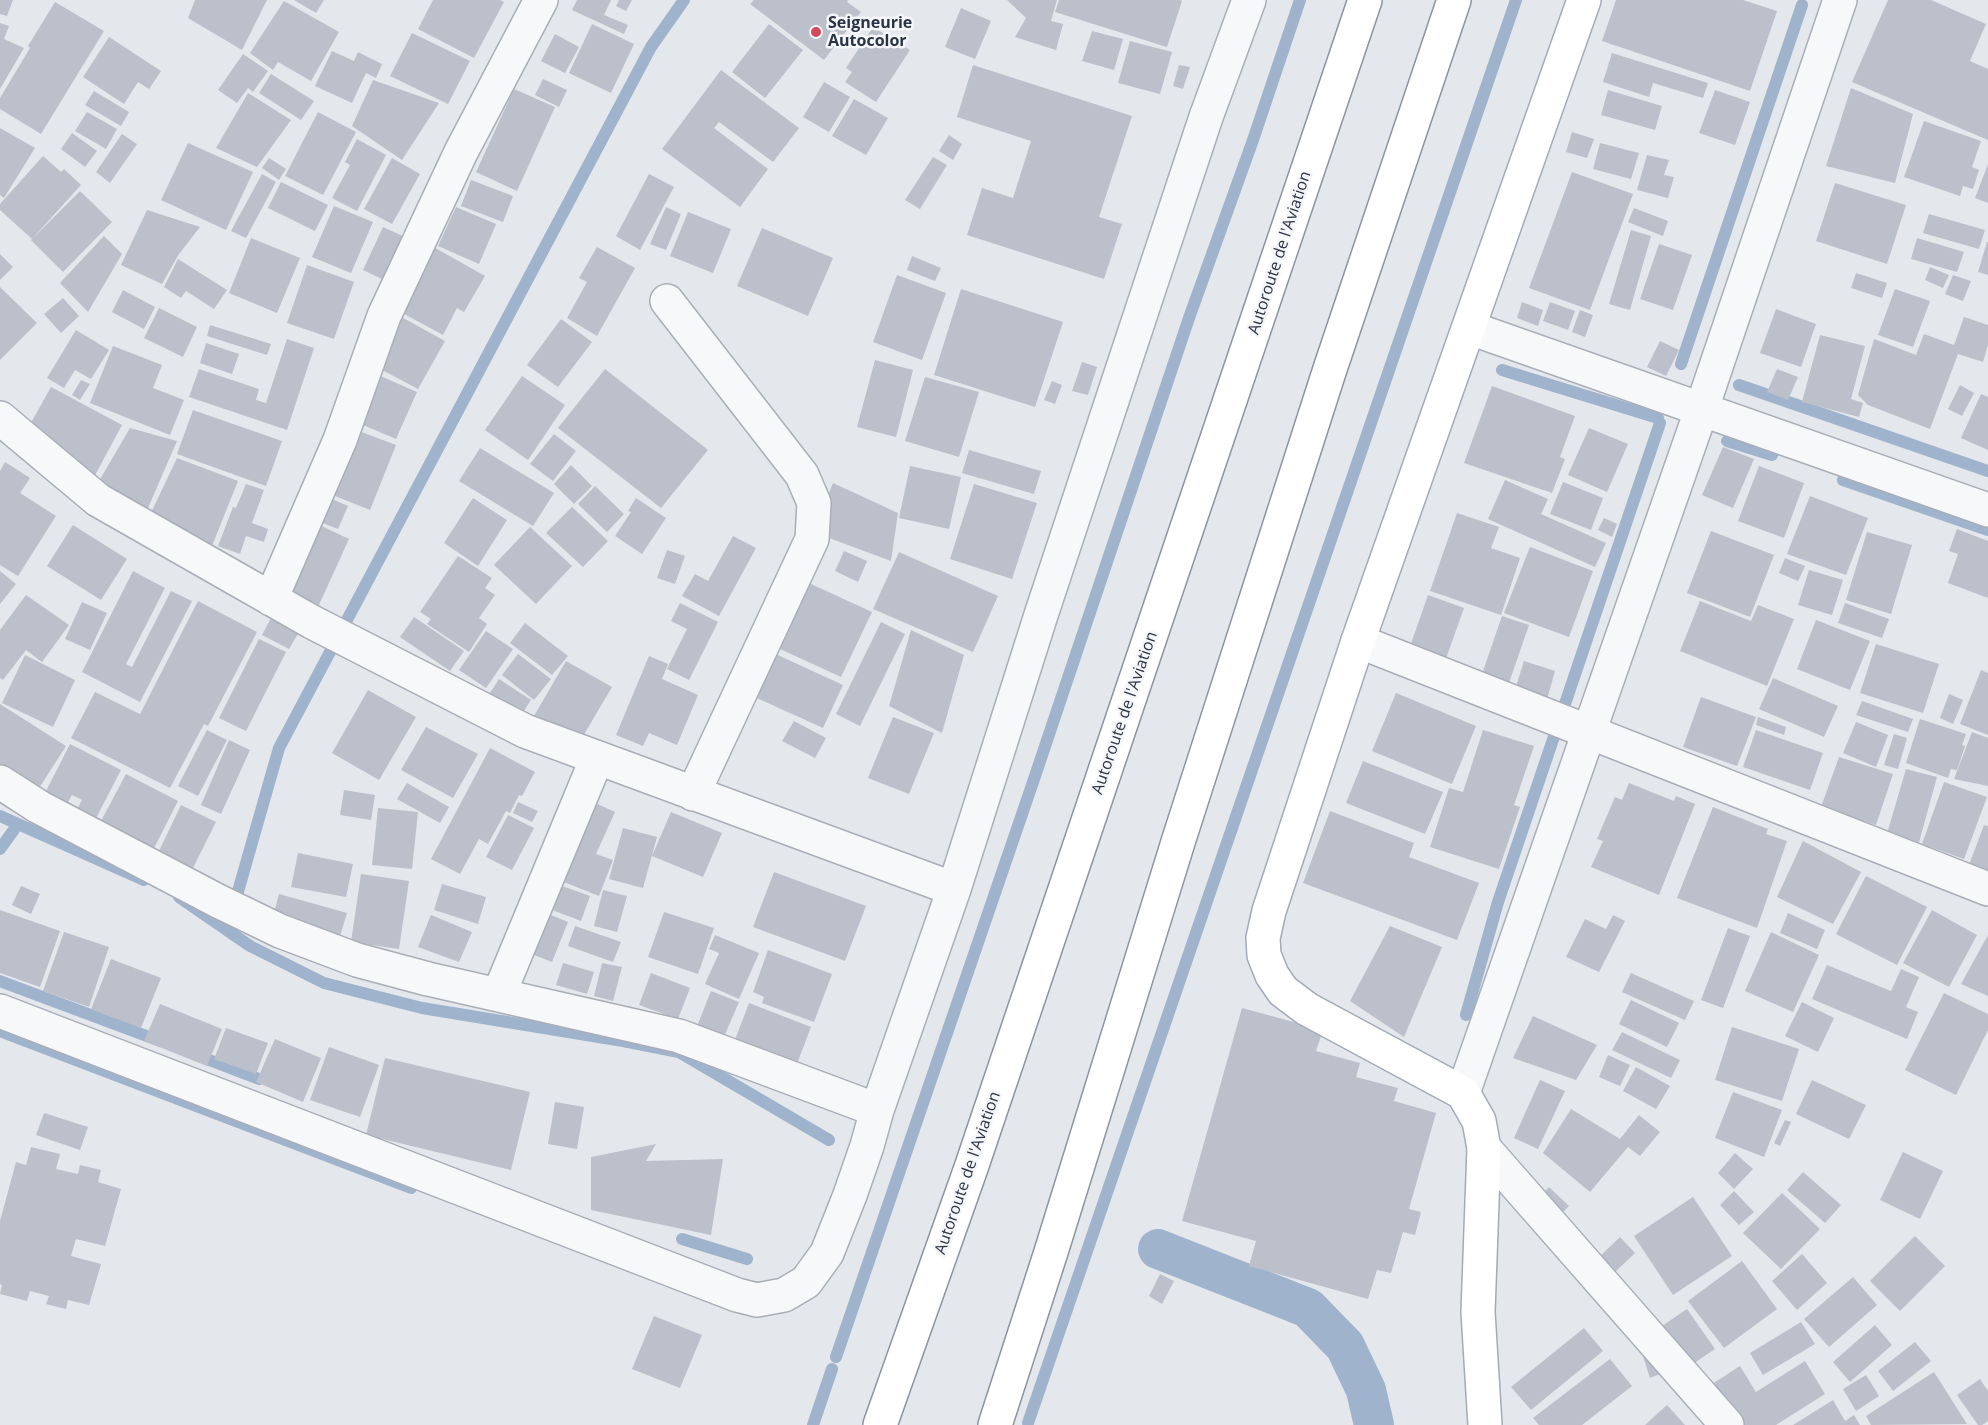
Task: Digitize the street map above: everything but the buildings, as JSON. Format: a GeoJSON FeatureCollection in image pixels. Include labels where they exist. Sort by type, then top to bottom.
{"type":"FeatureCollection","features":[{"type":"Feature","properties":{"kind":"main road","name":"Autoroute de l'Aviation"},"geometry":{"type":"LineString","coordinates":[[880,1425],[975,1157],[1365,0]]}},
{"type":"Feature","properties":{"kind":"main road"},"geometry":{"type":"LineString","coordinates":[[995,1425],[1052,1252],[1179,839],[1329,372],[1454,0]]}},
{"type":"Feature","properties":{"kind":"main road"},"geometry":{"type":"LineString","coordinates":[[1485,1425],[1478,1312],[1484,1148],[1479,1121],[1463,1094],[1307,1009],[1283,991],[1272,975],[1264,955],[1263,938],[1269,910],[1358,641],[1584,0]]}},
{"type":"Feature","properties":{"kind":"street"},"geometry":{"type":"LineString","coordinates":[[271,599],[340,440],[384,316],[461,152],[541,0]]}},
{"type":"Feature","properties":{"kind":"street"},"geometry":{"type":"LineString","coordinates":[[0,1011],[737,1295],[758,1300],[784,1296],[806,1282],[826,1253],[854,1186],[877,1110],[954,889],[1041,615],[1206,117],[1249,0]]}},
{"type":"Feature","properties":{"kind":"street"},"geometry":{"type":"LineString","coordinates":[[1463,1094],[1702,408],[1840,0]]}},
{"type":"Feature","properties":{"kind":"street"},"geometry":{"type":"LineString","coordinates":[[667,301],[802,474],[814,503],[812,539],[693,794]]}},
{"type":"Feature","properties":{"kind":"street"},"geometry":{"type":"LineString","coordinates":[[1470,327],[1988,510]]}},
{"type":"Feature","properties":{"kind":"street"},"geometry":{"type":"LineString","coordinates":[[0,418],[98,500],[312,622],[525,731],[954,889]]}},
{"type":"Feature","properties":{"kind":"street"},"geometry":{"type":"LineString","coordinates":[[1358,641],[1988,888]]}},
{"type":"Feature","properties":{"kind":"street"},"geometry":{"type":"LineString","coordinates":[[499,994],[597,758]]}},
{"type":"Feature","properties":{"kind":"street"},"geometry":{"type":"LineString","coordinates":[[0,782],[39,807],[218,902],[280,931],[357,960],[679,1036],[877,1110]]}},
{"type":"Feature","properties":{"kind":"street"},"geometry":{"type":"LineString","coordinates":[[1484,1148],[1727,1425]]}},
{"type":"Feature","properties":{"kind":"waterway"},"geometry":{"type":"LineString","coordinates":[[227,930],[279,748],[651,47],[684,0]]}},
{"type":"Feature","properties":{"kind":"waterway"},"geometry":{"type":"LineString","coordinates":[[836,1357],[1189,318],[1300,0]]}},
{"type":"Feature","properties":{"kind":"waterway"},"geometry":{"type":"LineString","coordinates":[[1028,1423],[1516,0]]}},
{"type":"Feature","properties":{"kind":"waterway"},"geometry":{"type":"LineString","coordinates":[[1681,364],[1802,5]]}},
{"type":"Feature","properties":{"kind":"waterway"},"geometry":{"type":"LineString","coordinates":[[1502,370],[1658,418]]}},
{"type":"Feature","properties":{"kind":"waterway"},"geometry":{"type":"LineString","coordinates":[[1739,385],[1988,471]]}},
{"type":"Feature","properties":{"kind":"waterway"},"geometry":{"type":"LineString","coordinates":[[1466,1015],[1498,902],[1660,423]]}},
{"type":"Feature","properties":{"kind":"waterway"},"geometry":{"type":"LineString","coordinates":[[1727,441],[1772,455]]}},
{"type":"Feature","properties":{"kind":"waterway"},"geometry":{"type":"LineString","coordinates":[[1843,480],[1988,530]]}},
{"type":"Feature","properties":{"kind":"waterway"},"geometry":{"type":"LineString","coordinates":[[0,816],[144,880]]}},
{"type":"Feature","properties":{"kind":"waterway"},"geometry":{"type":"LineString","coordinates":[[0,849],[18,824]]}},
{"type":"Feature","properties":{"kind":"waterway"},"geometry":{"type":"LineString","coordinates":[[179,897],[250,946],[324,983],[422,1008],[679,1052],[829,1140]]}},
{"type":"Feature","properties":{"kind":"waterway"},"geometry":{"type":"LineString","coordinates":[[0,981],[160,1041]]}},
{"type":"Feature","properties":{"kind":"waterway"},"geometry":{"type":"LineString","coordinates":[[0,1031],[411,1188]]}},
{"type":"Feature","properties":{"kind":"waterway"},"geometry":{"type":"LineString","coordinates":[[196,1055],[259,1079]]}},
{"type":"Feature","properties":{"kind":"waterway"},"geometry":{"type":"LineString","coordinates":[[682,1239],[747,1259]]}},
{"type":"Feature","properties":{"kind":"waterway"},"geometry":{"type":"LineString","coordinates":[[1158,1249],[1308,1308],[1345,1346],[1366,1390],[1374,1425]]}},
{"type":"Feature","properties":{"kind":"waterway"},"geometry":{"type":"LineString","coordinates":[[813,1425],[832,1369]]}},
{"type":"Feature","properties":{"kind":"place","name":"Seigneurie Autocolor"},"geometry":{"type":"Point","coordinates":[816,32]}}]}
